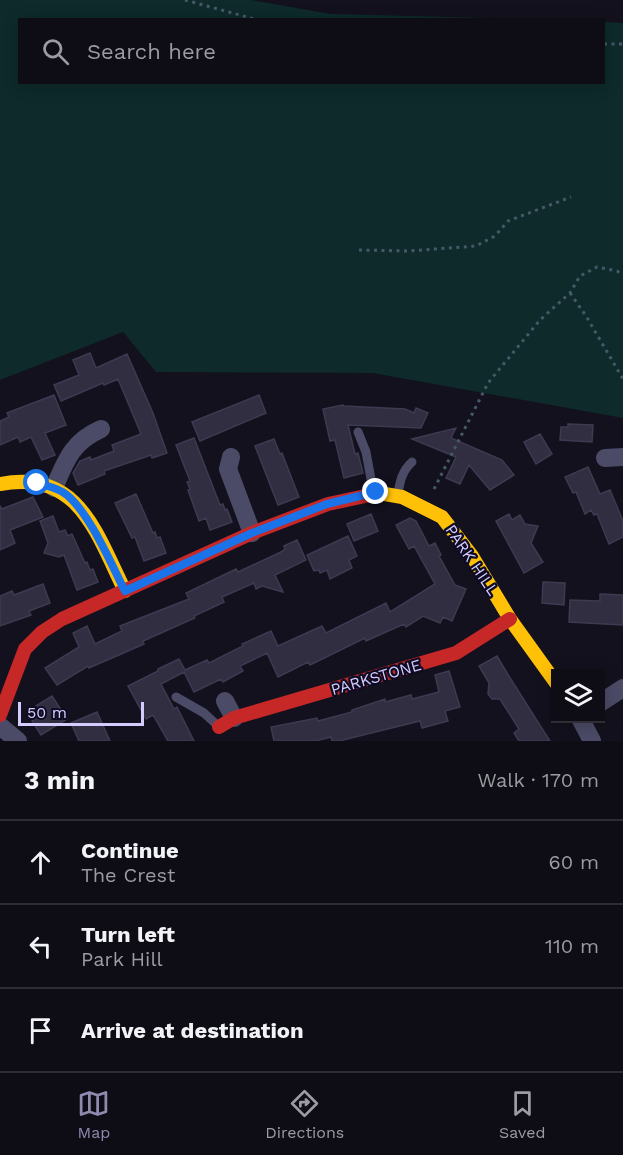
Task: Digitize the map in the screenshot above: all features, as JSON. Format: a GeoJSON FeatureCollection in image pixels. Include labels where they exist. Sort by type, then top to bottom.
{"type":"FeatureCollection","features":[{"type":"Feature","properties":{"kind":"street"},"geometry":{"type":"LineString","coordinates":[[54,488],[76,444],[86,435],[101,429]]}},
{"type":"Feature","properties":{"kind":"street"},"geometry":{"type":"LineString","coordinates":[[231,457],[228,469],[252,533]]}},
{"type":"Feature","properties":{"kind":"street"},"geometry":{"type":"LineString","coordinates":[[0,484],[18,481],[37,483],[67,495],[89,523],[125,591]]}},
{"type":"Feature","properties":{"kind":"street","name":"PARK HILL"},"geometry":{"type":"LineString","coordinates":[[0,714],[26,649],[42,632],[62,619],[252,533],[327,504],[373,493],[398,496],[442,517],[472,556],[510,619],[551,677]]}},
{"type":"Feature","properties":{"kind":"street","name":"PARKSTONE"},"geometry":{"type":"LineString","coordinates":[[227,723],[456,653],[510,619]]}},
{"type":"Feature","properties":{"kind":"street"},"geometry":{"type":"LineString","coordinates":[[605,700],[623,688]]}},
{"type":"Feature","properties":{"kind":"street"},"geometry":{"type":"LineString","coordinates":[[225,701],[227,723]]}},
{"type":"Feature","properties":{"kind":"street"},"geometry":{"type":"LineString","coordinates":[[583,723],[592,741]]}},
{"type":"Feature","properties":{"kind":"street"},"geometry":{"type":"LineString","coordinates":[[0,726],[18,741]]}},
{"type":"Feature","properties":{"kind":"lane"},"geometry":{"type":"LineString","coordinates":[[358,432],[366,452],[373,493]]}},
{"type":"Feature","properties":{"kind":"lane"},"geometry":{"type":"LineString","coordinates":[[398,496],[403,473],[412,462]]}},
{"type":"Feature","properties":{"kind":"lane"},"geometry":{"type":"LineString","coordinates":[[176,697],[227,723]]}},
{"type":"Feature","properties":{"kind":"path"},"geometry":{"type":"LineString","coordinates":[[185,0],[251,18]]}},
{"type":"Feature","properties":{"kind":"path"},"geometry":{"type":"LineString","coordinates":[[605,44],[623,44]]}},
{"type":"Feature","properties":{"kind":"path"},"geometry":{"type":"LineString","coordinates":[[359,250],[408,251],[476,246],[495,236],[508,221],[571,197]]}},
{"type":"Feature","properties":{"kind":"path"},"geometry":{"type":"LineString","coordinates":[[425,507],[488,383],[540,320],[570,293],[580,276],[597,267],[617,271],[623,275]]}},
{"type":"Feature","properties":{"kind":"path"},"geometry":{"type":"LineString","coordinates":[[570,293],[623,379]]}},
{"type":"Feature","properties":{"kind":"path"},"geometry":{"type":"LineString","coordinates":[[615,366],[623,365]]}},
{"type":"Feature","properties":{"kind":"green space"},"geometry":{"type":"Polygon","coordinates":[[[0,0],[251,0],[331,14],[494,18],[18,18],[18,84],[605,84],[605,22],[623,23],[623,418],[373,373],[156,372],[123,332],[0,380],[0,0]]]}},
{"type":"Feature","properties":{"kind":"building"},"geometry":{"type":"Polygon","coordinates":[[[90,353],[96,368],[127,354],[153,413],[167,453],[152,458],[151,455],[104,471],[105,474],[78,485],[73,473],[80,461],[90,457],[91,460],[114,451],[112,445],[141,434],[118,379],[61,401],[54,385],[79,375],[73,360],[90,353]]]}},
{"type":"Feature","properties":{"kind":"building"},"geometry":{"type":"Polygon","coordinates":[[[54,395],[66,425],[45,433],[55,455],[42,460],[31,437],[20,442],[18,437],[0,445],[0,421],[9,417],[7,413],[54,395]]]}},
{"type":"Feature","properties":{"kind":"building"},"geometry":{"type":"Polygon","coordinates":[[[259,395],[266,413],[200,441],[192,422],[259,395]]]}},
{"type":"Feature","properties":{"kind":"building"},"geometry":{"type":"Polygon","coordinates":[[[343,405],[405,409],[414,413],[416,408],[428,413],[421,428],[348,425],[355,454],[358,453],[363,473],[344,478],[335,440],[330,441],[323,409],[343,405]]]}},
{"type":"Feature","properties":{"kind":"building"},"geometry":{"type":"Polygon","coordinates":[[[568,424],[593,425],[592,442],[560,440],[561,427],[568,427],[568,424]]]}},
{"type":"Feature","properties":{"kind":"building"},"geometry":{"type":"Polygon","coordinates":[[[456,428],[451,438],[502,460],[514,475],[490,490],[469,465],[460,484],[446,478],[456,457],[412,439],[456,428]]]}},
{"type":"Feature","properties":{"kind":"building"},"geometry":{"type":"Polygon","coordinates":[[[540,434],[552,454],[536,464],[524,442],[540,434]]]}},
{"type":"Feature","properties":{"kind":"building"},"geometry":{"type":"Polygon","coordinates":[[[194,438],[220,505],[223,504],[225,510],[227,509],[232,522],[210,530],[206,518],[199,521],[188,490],[190,489],[187,482],[190,481],[176,445],[194,438]]]}},
{"type":"Feature","properties":{"kind":"building"},"geometry":{"type":"Polygon","coordinates":[[[274,439],[280,454],[282,453],[299,497],[278,505],[255,446],[274,439]]]}},
{"type":"Feature","properties":{"kind":"building"},"geometry":{"type":"Polygon","coordinates":[[[588,467],[600,494],[610,490],[623,521],[623,537],[609,544],[597,514],[594,515],[591,510],[585,514],[576,492],[573,493],[565,477],[588,467]]]}},
{"type":"Feature","properties":{"kind":"building"},"geometry":{"type":"Polygon","coordinates":[[[136,494],[153,533],[155,532],[157,538],[160,537],[166,553],[144,561],[135,537],[132,538],[115,503],[136,494]]]}},
{"type":"Feature","properties":{"kind":"building"},"geometry":{"type":"Polygon","coordinates":[[[33,497],[43,517],[10,530],[15,543],[0,550],[0,506],[2,509],[33,497]]]}},
{"type":"Feature","properties":{"kind":"building"},"geometry":{"type":"Polygon","coordinates":[[[371,514],[378,531],[354,541],[347,524],[371,514]]]}},
{"type":"Feature","properties":{"kind":"building"},"geometry":{"type":"Polygon","coordinates":[[[509,514],[512,520],[520,515],[525,524],[538,526],[531,543],[543,562],[524,573],[496,521],[509,514]]]}},
{"type":"Feature","properties":{"kind":"building"},"geometry":{"type":"Polygon","coordinates":[[[53,516],[59,532],[65,530],[68,536],[72,534],[85,563],[87,562],[90,570],[93,569],[98,582],[77,590],[64,555],[59,557],[44,553],[48,543],[40,521],[53,516]]]}},
{"type":"Feature","properties":{"kind":"building"},"geometry":{"type":"Polygon","coordinates":[[[410,518],[416,521],[429,546],[435,543],[441,555],[439,556],[455,585],[466,589],[452,621],[443,617],[440,623],[423,616],[406,627],[404,624],[366,641],[365,638],[310,665],[308,662],[278,677],[267,653],[240,666],[243,671],[223,682],[221,679],[194,692],[184,672],[161,684],[174,709],[177,707],[194,741],[168,741],[153,715],[146,719],[128,686],[179,659],[185,670],[207,660],[209,663],[271,631],[278,646],[322,626],[326,633],[386,603],[390,612],[435,584],[414,546],[409,549],[396,525],[410,518]]]}},
{"type":"Feature","properties":{"kind":"building"},"geometry":{"type":"Polygon","coordinates":[[[348,536],[357,556],[349,560],[352,568],[330,579],[327,570],[320,573],[319,570],[314,571],[307,555],[348,536]]]}},
{"type":"Feature","properties":{"kind":"building"},"geometry":{"type":"Polygon","coordinates":[[[297,540],[306,560],[275,575],[283,592],[262,586],[256,589],[254,583],[222,597],[224,602],[194,616],[195,618],[143,641],[144,644],[89,668],[88,666],[57,685],[45,668],[79,647],[73,633],[87,626],[95,644],[122,631],[120,626],[189,599],[186,593],[236,569],[238,572],[281,552],[285,549],[284,546],[297,540]]]}},
{"type":"Feature","properties":{"kind":"building"},"geometry":{"type":"Polygon","coordinates":[[[543,582],[565,583],[564,605],[542,603],[543,582]]]}},
{"type":"Feature","properties":{"kind":"building"},"geometry":{"type":"Polygon","coordinates":[[[43,584],[50,603],[29,611],[31,615],[0,626],[0,596],[12,591],[14,595],[43,584]]]}},
{"type":"Feature","properties":{"kind":"building"},"geometry":{"type":"Polygon","coordinates":[[[600,594],[623,595],[623,625],[569,622],[570,600],[600,601],[600,594]]]}},
{"type":"Feature","properties":{"kind":"building"},"geometry":{"type":"Polygon","coordinates":[[[497,656],[550,741],[519,741],[514,733],[519,729],[500,699],[492,699],[488,694],[489,683],[479,666],[497,656]]]}},
{"type":"Feature","properties":{"kind":"building"},"geometry":{"type":"Polygon","coordinates":[[[449,671],[460,707],[445,711],[448,721],[422,728],[420,721],[339,741],[332,741],[331,737],[315,741],[274,741],[271,727],[317,718],[318,721],[352,712],[352,710],[385,699],[385,702],[411,695],[412,699],[439,692],[435,675],[449,671]]]}},
{"type":"Feature","properties":{"kind":"building"},"geometry":{"type":"Polygon","coordinates":[[[52,696],[67,719],[41,735],[32,721],[35,719],[33,716],[35,714],[31,709],[52,696]]]}},
{"type":"Feature","properties":{"kind":"building"},"geometry":{"type":"Polygon","coordinates":[[[97,712],[110,741],[79,741],[71,723],[97,712]]]}},
{"type":"Feature","properties":{"kind":"traffic: slow"},"geometry":{"type":"LineString","coordinates":[[0,484],[27,482],[49,486],[67,496],[94,528],[125,591]]}},
{"type":"Feature","properties":{"kind":"traffic: slow"},"geometry":{"type":"LineString","coordinates":[[379,493],[402,497],[442,517],[472,556],[510,619],[551,676]]}},
{"type":"Feature","properties":{"kind":"traffic: jam"},"geometry":{"type":"LineString","coordinates":[[0,715],[25,649],[42,632],[62,619],[252,533],[328,504],[379,493]]}},
{"type":"Feature","properties":{"kind":"traffic: jam"},"geometry":{"type":"LineString","coordinates":[[219,727],[234,718],[456,653],[510,619]]}},
{"type":"Feature","properties":{"kind":"route"},"geometry":{"type":"LineString","coordinates":[[37,483],[67,495],[77,506],[89,523],[125,591],[252,533],[327,504],[376,492]]}}]}
